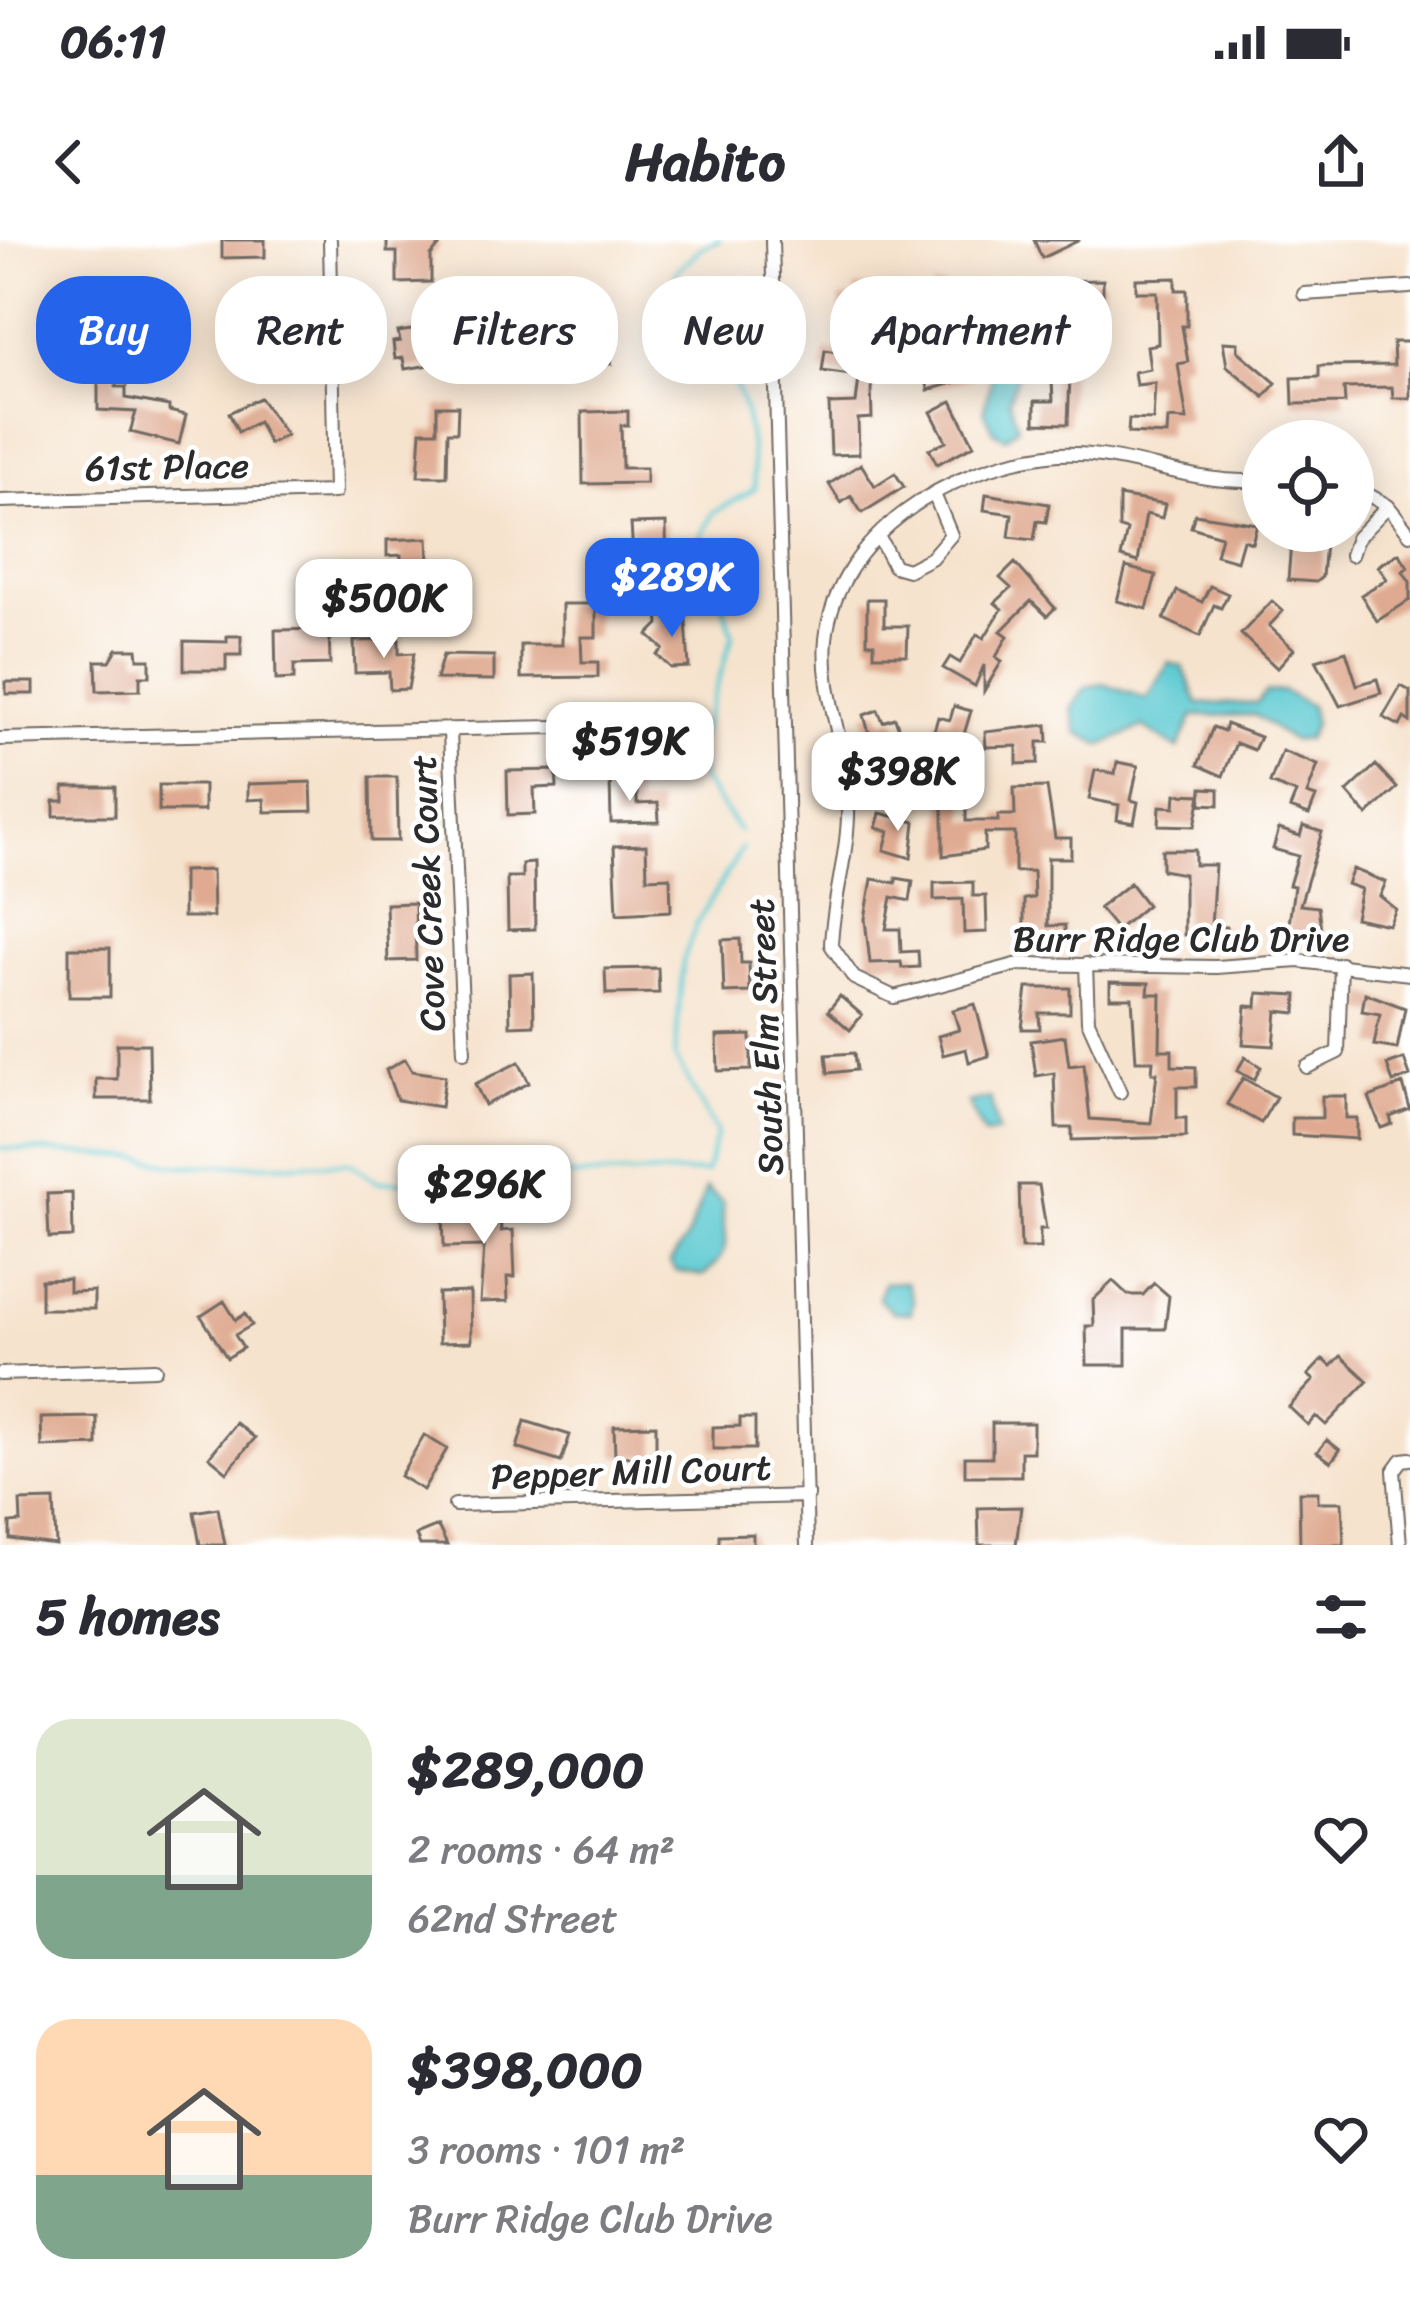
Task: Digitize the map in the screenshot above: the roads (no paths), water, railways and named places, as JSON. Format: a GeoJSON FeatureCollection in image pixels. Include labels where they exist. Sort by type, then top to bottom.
{"type":"FeatureCollection","features":[{"type":"Feature","properties":{"kind":"street","name":"61st Place"},"geometry":{"type":"LineString","coordinates":[[0,500],[335,492],[330,240]]}},
{"type":"Feature","properties":{"kind":"street","name":"South Elm Street"},"geometry":{"type":"LineString","coordinates":[[772,240],[807,1545]]}},
{"type":"Feature","properties":{"kind":"street"},"geometry":{"type":"LineString","coordinates":[[1304,294],[1410,287]]}},
{"type":"Feature","properties":{"kind":"street","name":"Burr Ridge Club Drive"},"geometry":{"type":"LineString","coordinates":[[1242,481],[1218,482],[1120,458],[1050,454],[983,471],[934,494],[857,556],[837,589],[826,642],[848,796],[831,945],[854,978],[894,997],[993,969],[1086,964],[1341,964],[1410,974]]}},
{"type":"Feature","properties":{"kind":"street"},"geometry":{"type":"LineString","coordinates":[[878,536],[894,566],[908,570],[931,558],[951,535],[934,494]]}},
{"type":"Feature","properties":{"kind":"street"},"geometry":{"type":"LineString","coordinates":[[1374,498],[1388,506],[1410,534]]}},
{"type":"Feature","properties":{"kind":"street"},"geometry":{"type":"LineString","coordinates":[[1351,555],[1357,538],[1388,506]]}},
{"type":"Feature","properties":{"kind":"street"},"geometry":{"type":"LineString","coordinates":[[0,739],[604,726]]}},
{"type":"Feature","properties":{"kind":"street","name":"Cove Creek Court"},"geometry":{"type":"LineString","coordinates":[[450,732],[464,1052]]}},
{"type":"Feature","properties":{"kind":"street"},"geometry":{"type":"LineString","coordinates":[[1086,964],[1088,1021],[1120,1092]]}},
{"type":"Feature","properties":{"kind":"street"},"geometry":{"type":"LineString","coordinates":[[1307,1067],[1338,1052],[1341,964]]}},
{"type":"Feature","properties":{"kind":"street"},"geometry":{"type":"LineString","coordinates":[[0,1374],[155,1369]]}},
{"type":"Feature","properties":{"kind":"street"},"geometry":{"type":"LineString","coordinates":[[1400,1545],[1404,1498],[1394,1471],[1410,1459]]}},
{"type":"Feature","properties":{"kind":"street","name":"Pepper Mill Court"},"geometry":{"type":"LineString","coordinates":[[455,1505],[808,1496]]}},
{"type":"Feature","properties":{"kind":"water"},"geometry":{"type":"Polygon","coordinates":[[[990,384],[1014,384],[1009,400],[1018,426],[1006,438],[994,432],[984,410],[990,384]]]}},
{"type":"Feature","properties":{"kind":"water"},"geometry":{"type":"Polygon","coordinates":[[[1169,663],[1183,667],[1198,704],[1257,703],[1266,692],[1282,691],[1310,706],[1314,724],[1307,739],[1292,741],[1255,715],[1193,716],[1178,749],[1143,727],[1102,745],[1077,732],[1072,708],[1086,687],[1103,684],[1147,699],[1169,663]]]}},
{"type":"Feature","properties":{"kind":"water"},"geometry":{"type":"Polygon","coordinates":[[[990,1098],[998,1132],[984,1135],[968,1103],[990,1098]]]}},
{"type":"Feature","properties":{"kind":"water"},"geometry":{"type":"Polygon","coordinates":[[[706,1188],[723,1202],[724,1249],[703,1276],[675,1271],[670,1263],[688,1236],[706,1188]]]}},
{"type":"Feature","properties":{"kind":"water"},"geometry":{"type":"Polygon","coordinates":[[[906,1282],[913,1300],[911,1313],[893,1312],[878,1298],[884,1283],[906,1282]]]}},
{"type":"Feature","properties":{"kind":"waterway"},"geometry":{"type":"LineString","coordinates":[[719,240],[701,248],[675,273],[698,344],[736,387],[751,450],[755,489],[713,513],[701,537],[733,635],[696,750],[702,779],[739,831]]}},
{"type":"Feature","properties":{"kind":"waterway"},"geometry":{"type":"LineString","coordinates":[[0,1148],[143,1158],[180,1166],[349,1163],[378,1182],[706,1172],[717,1133],[675,1057],[683,961],[697,923],[742,848]]}}]}
